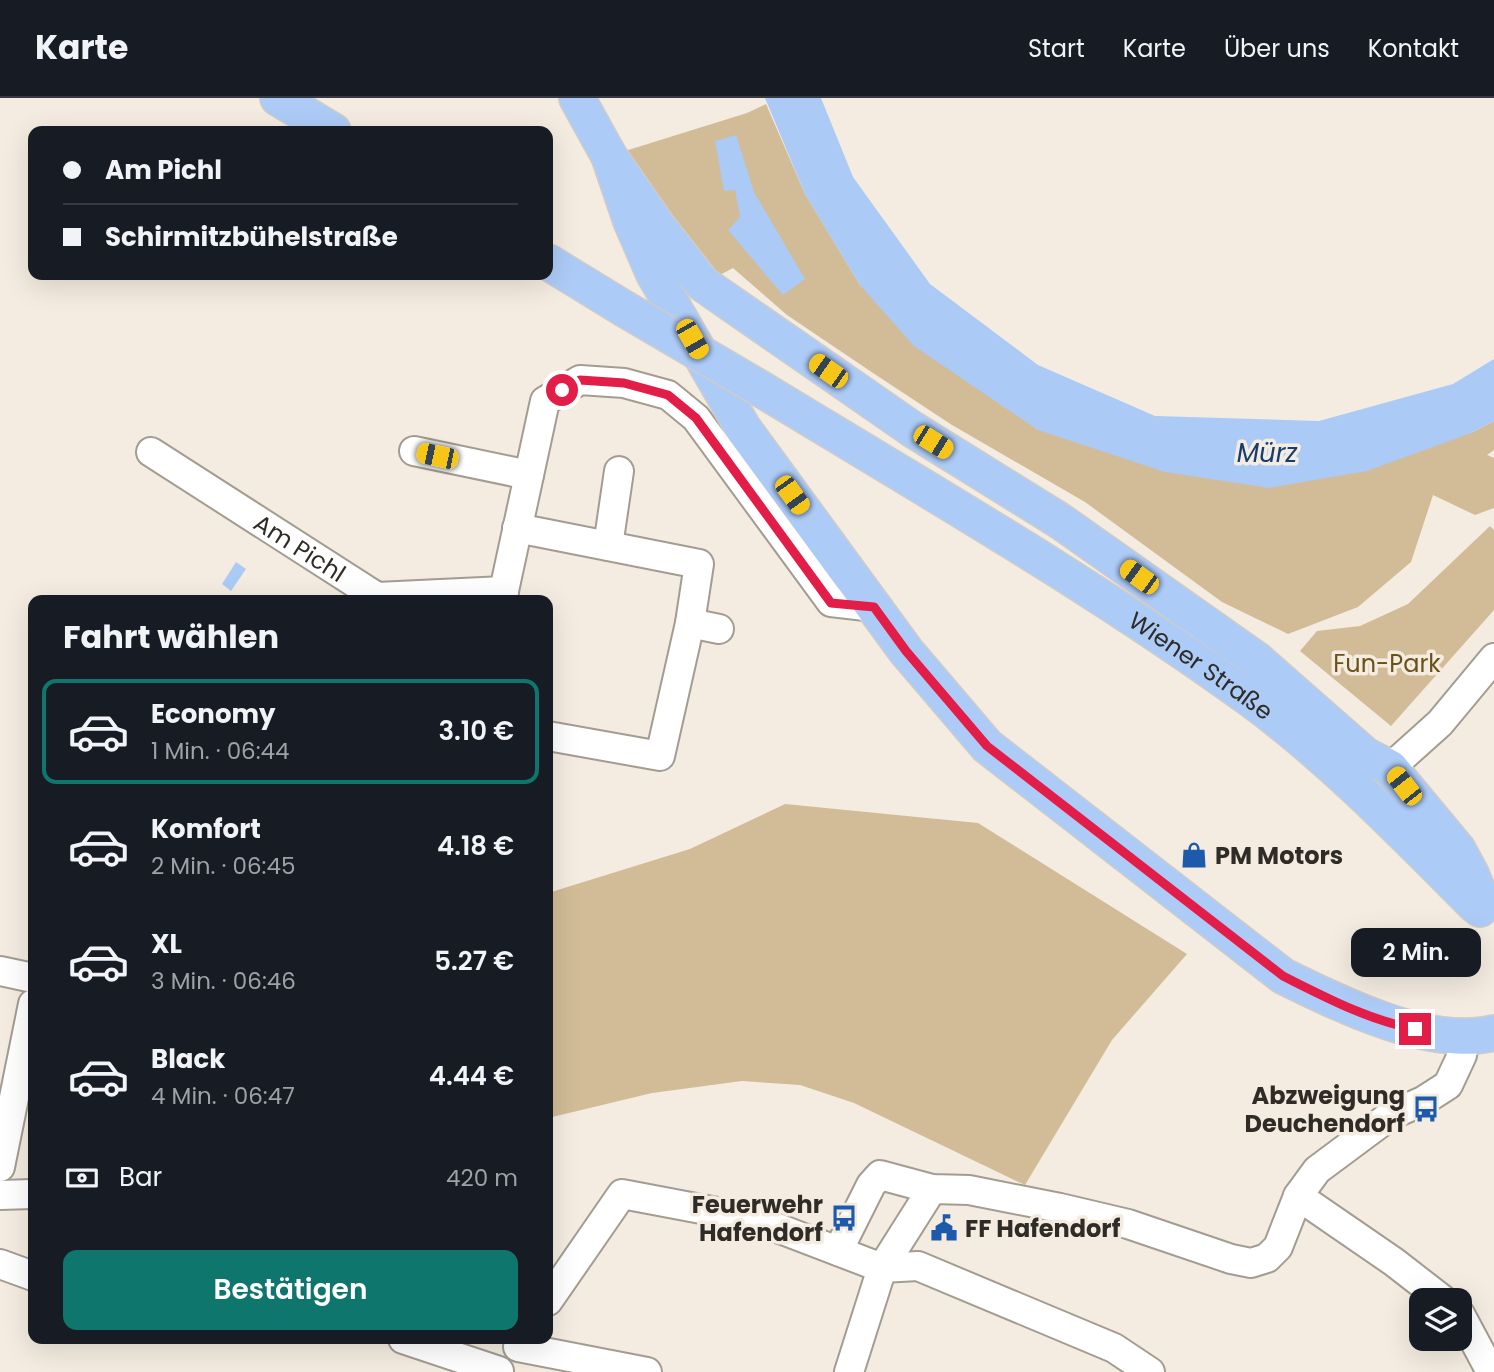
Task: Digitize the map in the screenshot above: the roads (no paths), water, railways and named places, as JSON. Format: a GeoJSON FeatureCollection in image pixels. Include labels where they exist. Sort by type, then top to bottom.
{"type":"FeatureCollection","features":[{"type":"Feature","properties":{"kind":"main road"},"geometry":{"type":"LineString","coordinates":[[278,98],[325,126]]}},
{"type":"Feature","properties":{"kind":"main road"},"geometry":{"type":"LineString","coordinates":[[577,98],[609,156],[659,228],[704,284],[912,429],[1060,521],[1257,660],[1365,755],[1390,768],[1458,849],[1487,917]]}},
{"type":"Feature","properties":{"kind":"main road"},"geometry":{"type":"LineString","coordinates":[[609,156],[631,221],[654,274],[743,428],[906,651],[987,746],[1283,976],[1335,1002],[1394,1025],[1472,1036]]}},
{"type":"Feature","properties":{"kind":"main road","name":"Wiener Straße"},"geometry":{"type":"LineString","coordinates":[[553,265],[1058,569],[1254,702],[1363,792],[1487,917]]}},
{"type":"Feature","properties":{"kind":"main road"},"geometry":{"type":"LineString","coordinates":[[679,317],[704,284]]}},
{"type":"Feature","properties":{"kind":"street","name":"Am Pichl"},"geometry":{"type":"LineString","coordinates":[[503,595],[545,401],[580,380],[624,383],[668,395],[696,418],[831,603],[874,607]]}},
{"type":"Feature","properties":{"kind":"street"},"geometry":{"type":"LineString","coordinates":[[414,451],[529,475]]}},
{"type":"Feature","properties":{"kind":"street","name":"Am Pichl"},"geometry":{"type":"LineString","coordinates":[[151,452],[374,595]]}},
{"type":"Feature","properties":{"kind":"street"},"geometry":{"type":"LineString","coordinates":[[608,546],[620,471]]}},
{"type":"Feature","properties":{"kind":"street"},"geometry":{"type":"LineString","coordinates":[[517,528],[699,564],[690,623],[660,756],[553,737]]}},
{"type":"Feature","properties":{"kind":"street"},"geometry":{"type":"LineString","coordinates":[[690,623],[719,629]]}},
{"type":"Feature","properties":{"kind":"street"},"geometry":{"type":"LineString","coordinates":[[1390,768],[1440,723],[1494,658]]}},
{"type":"Feature","properties":{"kind":"street"},"geometry":{"type":"LineString","coordinates":[[0,971],[28,977]]}},
{"type":"Feature","properties":{"kind":"street"},"geometry":{"type":"LineString","coordinates":[[0,1167],[28,1029]]}},
{"type":"Feature","properties":{"kind":"street"},"geometry":{"type":"LineString","coordinates":[[838,1251],[871,1185],[880,1175],[932,1189],[969,1190],[1128,1224],[1231,1259],[1251,1263],[1266,1258],[1278,1247],[1298,1196],[1317,1170],[1391,1115],[1423,1101],[1448,1085],[1472,1036]]}},
{"type":"Feature","properties":{"kind":"street"},"geometry":{"type":"LineString","coordinates":[[849,1372],[882,1268],[932,1189]]}},
{"type":"Feature","properties":{"kind":"street"},"geometry":{"type":"LineString","coordinates":[[0,1195],[28,1194]]}},
{"type":"Feature","properties":{"kind":"street"},"geometry":{"type":"LineString","coordinates":[[553,1294],[622,1194],[754,1219],[882,1268],[918,1266],[1114,1348],[1150,1372]]}},
{"type":"Feature","properties":{"kind":"street"},"geometry":{"type":"LineString","coordinates":[[1298,1196],[1428,1288]]}},
{"type":"Feature","properties":{"kind":"street"},"geometry":{"type":"LineString","coordinates":[[0,1264],[28,1274]]}},
{"type":"Feature","properties":{"kind":"street"},"geometry":{"type":"LineString","coordinates":[[1472,1336],[1491,1372]]}},
{"type":"Feature","properties":{"kind":"street"},"geometry":{"type":"LineString","coordinates":[[418,1344],[499,1371],[520,1344]]}},
{"type":"Feature","properties":{"kind":"street"},"geometry":{"type":"LineString","coordinates":[[525,1344],[647,1372]]}},
{"type":"Feature","properties":{"kind":"water","name":"Mürz"},"geometry":{"type":"Polygon","coordinates":[[[765,98],[821,98],[853,177],[930,284],[1038,365],[1155,416],[1319,421],[1453,384],[1494,359],[1494,421],[1471,433],[1367,471],[1269,488],[1165,472],[1038,430],[914,346],[860,285],[805,194],[765,98]]]}},
{"type":"Feature","properties":{"kind":"water"},"geometry":{"type":"Polygon","coordinates":[[[736,135],[754,192],[805,279],[783,295],[728,230],[740,217],[735,190],[724,191],[715,141],[736,135]]]}},
{"type":"Feature","properties":{"kind":"water"},"geometry":{"type":"Polygon","coordinates":[[[236,562],[246,569],[231,591],[222,584],[236,562]]]}},
{"type":"Feature","properties":{"kind":"place","name":"PM Motors"},"geometry":{"type":"Point","coordinates":[1194,855]}},
{"type":"Feature","properties":{"kind":"place","name":"Abzweigung Deuchendorf"},"geometry":{"type":"Point","coordinates":[1426,1109]}},
{"type":"Feature","properties":{"kind":"place","name":"Feuerwehr Hafendorf"},"geometry":{"type":"Point","coordinates":[844,1218]}},
{"type":"Feature","properties":{"kind":"place","name":"FF Hafendorf"},"geometry":{"type":"Point","coordinates":[944,1228]}},
{"type":"Feature","properties":{"kind":"park label","name":"Fun-Park"},"geometry":{"type":"Point","coordinates":[1387,663]}}]}
